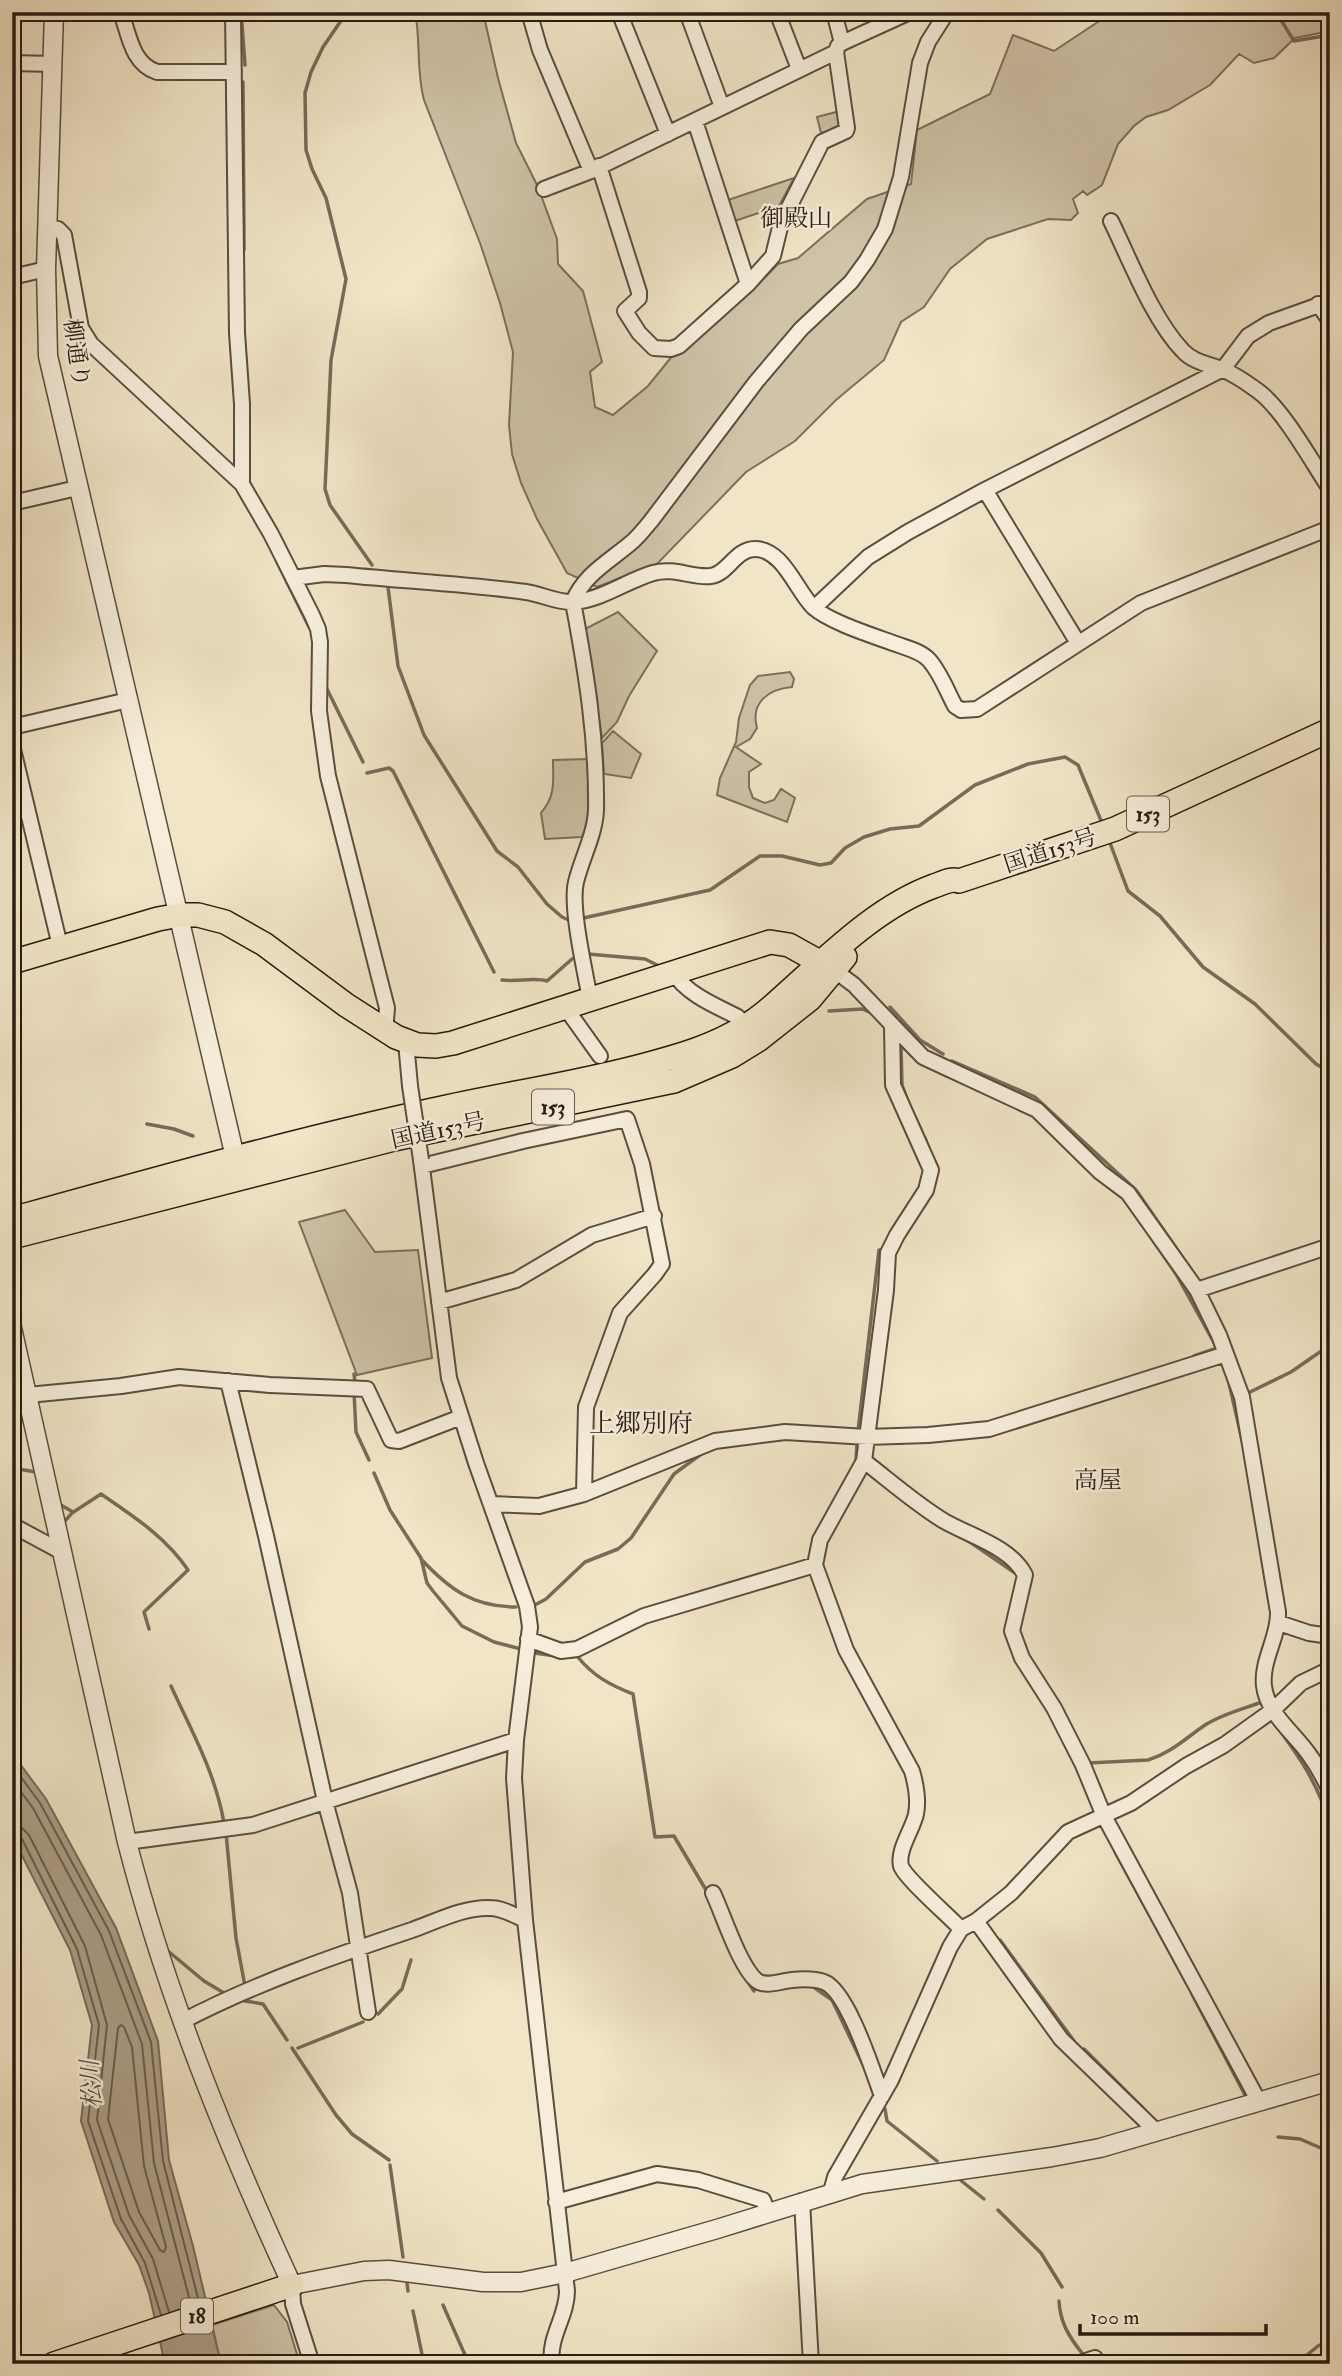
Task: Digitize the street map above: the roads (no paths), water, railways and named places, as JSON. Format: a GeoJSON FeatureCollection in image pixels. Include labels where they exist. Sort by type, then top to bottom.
{"type":"FeatureCollection","features":[{"type":"Feature","properties":{"kind":"main road","name":"国道153号"},"geometry":{"type":"LineString","coordinates":[[12,1220],[237,1167],[394,1139],[674,1081],[732,1056],[758,1040],[810,999],[828,966],[910,904],[957,885],[959,880],[1115,829],[1330,730]]}},
{"type":"Feature","properties":{"kind":"main road"},"geometry":{"type":"LineString","coordinates":[[12,962],[60,946],[180,915],[205,916],[247,933],[380,1028],[406,1042],[436,1046],[453,1043],[770,943],[789,945],[828,966]]}},
{"type":"Feature","properties":{"kind":"main road","name":"国道153号"},"geometry":{"type":"LineString","coordinates":[[12,1237],[237,1167]]}},
{"type":"Feature","properties":{"kind":"main road","name":"18"},"geometry":{"type":"LineString","coordinates":[[54,2364],[292,2285]]}},
{"type":"Feature","properties":{"kind":"street","name":"柳通り"},"geometry":{"type":"LineString","coordinates":[[54,12],[46,269],[48,356],[237,1167]]}},
{"type":"Feature","properties":{"kind":"street"},"geometry":{"type":"LineString","coordinates":[[121,12],[136,56],[140,64],[147,69],[157,72],[234,72]]}},
{"type":"Feature","properties":{"kind":"street"},"geometry":{"type":"LineString","coordinates":[[233,12],[236,333],[242,404],[242,484]]}},
{"type":"Feature","properties":{"kind":"street"},"geometry":{"type":"LineString","coordinates":[[529,12],[540,50],[595,168],[639,292],[639,298],[625,311],[648,343],[662,350],[679,346],[748,284],[773,256],[781,223],[822,142],[846,131],[834,12]]}},
{"type":"Feature","properties":{"kind":"street"},"geometry":{"type":"LineString","coordinates":[[619,12],[668,134]]}},
{"type":"Feature","properties":{"kind":"street"},"geometry":{"type":"LineString","coordinates":[[687,12],[722,107]]}},
{"type":"Feature","properties":{"kind":"street"},"geometry":{"type":"LineString","coordinates":[[777,12],[799,69]]}},
{"type":"Feature","properties":{"kind":"street"},"geometry":{"type":"LineString","coordinates":[[544,189],[695,121],[910,12]]}},
{"type":"Feature","properties":{"kind":"street"},"geometry":{"type":"LineString","coordinates":[[590,999],[577,920],[578,876],[595,825],[595,746],[589,686],[573,602],[578,590],[596,570],[634,541],[756,382],[801,329],[851,282],[867,260],[885,229],[901,177],[920,63],[928,42],[947,12]]}},
{"type":"Feature","properties":{"kind":"street"},"geometry":{"type":"LineString","coordinates":[[12,63],[52,64]]}},
{"type":"Feature","properties":{"kind":"street"},"geometry":{"type":"LineString","coordinates":[[695,121],[748,284]]}},
{"type":"Feature","properties":{"kind":"street"},"geometry":{"type":"LineString","coordinates":[[1111,221],[1147,296],[1184,353],[1204,364],[1223,369],[1258,390],[1272,403],[1330,489]]}},
{"type":"Feature","properties":{"kind":"street"},"geometry":{"type":"LineString","coordinates":[[47,227],[58,229],[64,235],[81,328],[91,344],[242,484],[271,534],[318,629],[322,661],[319,711],[327,765],[387,1008],[386,1020],[380,1028]]}},
{"type":"Feature","properties":{"kind":"street"},"geometry":{"type":"LineString","coordinates":[[12,277],[46,269]]}},
{"type":"Feature","properties":{"kind":"street"},"geometry":{"type":"LineString","coordinates":[[814,608],[868,557],[908,532],[1223,369],[1248,336],[1269,323],[1324,302],[1330,321]]}},
{"type":"Feature","properties":{"kind":"street"},"geometry":{"type":"LineString","coordinates":[[12,503],[78,488]]}},
{"type":"Feature","properties":{"kind":"street"},"geometry":{"type":"LineString","coordinates":[[985,490],[1079,643]]}},
{"type":"Feature","properties":{"kind":"street"},"geometry":{"type":"LineString","coordinates":[[293,578],[324,574],[346,575],[528,592],[573,602],[600,596],[653,573],[674,570],[712,576],[723,570],[734,558],[753,549],[774,556],[814,608],[927,658],[955,706],[961,710],[977,709],[1141,603],[1330,528]]}},
{"type":"Feature","properties":{"kind":"street"},"geometry":{"type":"LineString","coordinates":[[12,727],[128,700]]}},
{"type":"Feature","properties":{"kind":"street"},"geometry":{"type":"LineString","coordinates":[[12,745],[60,946]]}},
{"type":"Feature","properties":{"kind":"street"},"geometry":{"type":"LineString","coordinates":[[828,966],[862,993],[923,1057],[1037,1110],[1100,1172],[1128,1193],[1197,1290],[1226,1354],[1241,1397],[1249,1432],[1279,1622],[1268,1657],[1264,1684],[1273,1710],[1309,1754],[1330,1791]]}},
{"type":"Feature","properties":{"kind":"street"},"geometry":{"type":"LineString","coordinates":[[673,972],[679,982],[694,993],[738,1017]]}},
{"type":"Feature","properties":{"kind":"street"},"geometry":{"type":"LineString","coordinates":[[565,1007],[600,1056]]}},
{"type":"Feature","properties":{"kind":"street"},"geometry":{"type":"LineString","coordinates":[[892,1027],[893,1085],[932,1170],[926,1190],[888,1253],[886,1290],[864,1461],[820,1540],[815,1565],[846,1650],[914,1777],[918,1801],[916,1815],[901,1854],[901,1864],[908,1875],[961,1929]]}},
{"type":"Feature","properties":{"kind":"street"},"geometry":{"type":"LineString","coordinates":[[406,1042],[449,1378],[527,1606],[530,1627],[514,1778],[525,1920],[567,2301],[551,2346],[552,2364]]}},
{"type":"Feature","properties":{"kind":"street"},"geometry":{"type":"LineString","coordinates":[[422,1163],[626,1119],[642,1164],[662,1264],[620,1313],[586,1407],[584,1494]]}},
{"type":"Feature","properties":{"kind":"street"},"geometry":{"type":"LineString","coordinates":[[439,1302],[516,1280],[592,1234],[654,1216]]}},
{"type":"Feature","properties":{"kind":"street"},"geometry":{"type":"LineString","coordinates":[[1197,1290],[1330,1246]]}},
{"type":"Feature","properties":{"kind":"street"},"geometry":{"type":"LineString","coordinates":[[12,1328],[145,1912],[223,2126],[292,2285],[293,2304],[312,2364]]}},
{"type":"Feature","properties":{"kind":"street"},"geometry":{"type":"LineString","coordinates":[[492,1504],[539,1506],[584,1494],[715,1441],[785,1433],[867,1437],[989,1429],[1226,1354]]}},
{"type":"Feature","properties":{"kind":"street"},"geometry":{"type":"LineString","coordinates":[[28,1395],[179,1377],[296,1387],[367,1389],[391,1440],[399,1441],[461,1417]]}},
{"type":"Feature","properties":{"kind":"street"},"geometry":{"type":"LineString","coordinates":[[228,1381],[266,1536],[325,1801],[351,1893],[368,2012]]}},
{"type":"Feature","properties":{"kind":"street"},"geometry":{"type":"LineString","coordinates":[[864,1461],[942,1520],[998,1549],[1021,1566],[1025,1575],[1012,1631],[1022,1658],[1054,1708],[1083,1765],[1104,1816],[1258,2100]]}},
{"type":"Feature","properties":{"kind":"street"},"geometry":{"type":"LineString","coordinates":[[12,1525],[62,1552]]}},
{"type":"Feature","properties":{"kind":"street"},"geometry":{"type":"LineString","coordinates":[[528,1639],[561,1651],[577,1649],[644,1616],[815,1565]]}},
{"type":"Feature","properties":{"kind":"street"},"geometry":{"type":"LineString","coordinates":[[1279,1622],[1309,1633],[1330,1636]]}},
{"type":"Feature","properties":{"kind":"street"},"geometry":{"type":"LineString","coordinates":[[831,2192],[835,2177],[882,2096],[950,1947],[961,1929],[976,1921],[1011,1893],[1068,1832],[1131,1803],[1185,1766],[1224,1745],[1273,1710],[1301,1683],[1330,1669]]}},
{"type":"Feature","properties":{"kind":"street"},"geometry":{"type":"LineString","coordinates":[[127,1842],[253,1825],[516,1740]]}},
{"type":"Feature","properties":{"kind":"street"},"geometry":{"type":"LineString","coordinates":[[713,1892],[747,1970],[758,1982],[826,1982],[836,1993],[857,2028],[882,2096]]}},
{"type":"Feature","properties":{"kind":"street"},"geometry":{"type":"LineString","coordinates":[[183,2021],[231,1997],[357,1948],[471,1910],[498,1908],[525,1920]]}},
{"type":"Feature","properties":{"kind":"street"},"geometry":{"type":"LineString","coordinates":[[976,1921],[1061,2039],[1156,2131]]}},
{"type":"Feature","properties":{"kind":"street"},"geometry":{"type":"LineString","coordinates":[[292,2285],[365,2270],[388,2270],[483,2282],[521,2282],[565,2273],[862,2184],[1100,2148],[1330,2081]]}},
{"type":"Feature","properties":{"kind":"street"},"geometry":{"type":"LineString","coordinates":[[556,2202],[657,2174],[698,2180],[763,2200],[768,2213]]}},
{"type":"Feature","properties":{"kind":"street"},"geometry":{"type":"LineString","coordinates":[[802,2201],[811,2364]]}},
{"type":"Feature","properties":{"kind":"street"},"geometry":{"type":"LineString","coordinates":[[1077,2364],[1095,2358],[1098,2364]]}},
{"type":"Feature","properties":{"kind":"water","name":"松川"},"geometry":{"type":"Polygon","coordinates":[[[12,1753],[46,1799],[116,1928],[158,2041],[169,2160],[221,2364],[165,2364],[149,2293],[139,2265],[114,2222],[81,2121],[92,2025],[70,1950],[12,1836],[12,1753]]]}},
{"type":"Feature","properties":{"kind":"waterway"},"geometry":{"type":"LineString","coordinates":[[241,12],[245,65]]}},
{"type":"Feature","properties":{"kind":"waterway"},"geometry":{"type":"LineString","coordinates":[[347,12],[323,47],[311,72],[305,93],[306,150],[326,198],[346,279],[331,360],[325,489],[330,505],[372,565]]}},
{"type":"Feature","properties":{"kind":"waterway"},"geometry":{"type":"LineString","coordinates":[[1276,12],[1294,41],[1330,35]]}},
{"type":"Feature","properties":{"kind":"waterway"},"geometry":{"type":"LineString","coordinates":[[243,82],[244,250]]}},
{"type":"Feature","properties":{"kind":"waterway"},"geometry":{"type":"LineString","coordinates":[[276,560],[309,627]]}},
{"type":"Feature","properties":{"kind":"waterway"},"geometry":{"type":"LineString","coordinates":[[388,587],[398,666],[424,735],[497,851],[518,867],[547,904],[571,921]]}},
{"type":"Feature","properties":{"kind":"waterway"},"geometry":{"type":"LineString","coordinates":[[327,689],[363,762]]}},
{"type":"Feature","properties":{"kind":"waterway"},"geometry":{"type":"LineString","coordinates":[[579,919],[710,890],[760,856],[782,856],[820,865],[831,863],[845,848],[864,837],[890,829],[919,826],[975,785],[1028,764],[1065,757],[1078,765],[1102,823]]}},
{"type":"Feature","properties":{"kind":"waterway"},"geometry":{"type":"LineString","coordinates":[[367,773],[389,768],[393,771],[494,972]]}},
{"type":"Feature","properties":{"kind":"waterway"},"geometry":{"type":"LineString","coordinates":[[1110,843],[1128,891],[1160,916],[1203,967],[1255,1004],[1316,1064],[1330,1072]]}},
{"type":"Feature","properties":{"kind":"waterway"},"geometry":{"type":"LineString","coordinates":[[588,954],[645,959],[661,967]]}},
{"type":"Feature","properties":{"kind":"waterway"},"geometry":{"type":"LineString","coordinates":[[502,980],[547,981],[577,957]]}},
{"type":"Feature","properties":{"kind":"waterway"},"geometry":{"type":"LineString","coordinates":[[890,1007],[920,1040],[943,1054]]}},
{"type":"Feature","properties":{"kind":"waterway"},"geometry":{"type":"LineString","coordinates":[[829,1011],[862,1009],[872,1013]]}},
{"type":"Feature","properties":{"kind":"waterway"},"geometry":{"type":"LineString","coordinates":[[901,1044],[902,1085],[909,1104]]}},
{"type":"Feature","properties":{"kind":"waterway"},"geometry":{"type":"LineString","coordinates":[[902,1046],[912,1056]]}},
{"type":"Feature","properties":{"kind":"waterway"},"geometry":{"type":"LineString","coordinates":[[952,1061],[1035,1097],[1136,1190],[1199,1281]]}},
{"type":"Feature","properties":{"kind":"waterway"},"geometry":{"type":"LineString","coordinates":[[923,1064],[947,1076]]}},
{"type":"Feature","properties":{"kind":"waterway"},"geometry":{"type":"LineString","coordinates":[[12,1135],[18,1122],[20,1099]]}},
{"type":"Feature","properties":{"kind":"waterway"},"geometry":{"type":"LineString","coordinates":[[915,1117],[921,1130]]}},
{"type":"Feature","properties":{"kind":"waterway"},"geometry":{"type":"LineString","coordinates":[[147,1124],[193,1136]]}},
{"type":"Feature","properties":{"kind":"waterway"},"geometry":{"type":"LineString","coordinates":[[925,1138],[935,1165]]}},
{"type":"Feature","properties":{"kind":"waterway"},"geometry":{"type":"LineString","coordinates":[[1148,1233],[1176,1274],[1217,1348],[1194,1356]]}},
{"type":"Feature","properties":{"kind":"waterway"},"geometry":{"type":"LineString","coordinates":[[858,1431],[879,1250]]}},
{"type":"Feature","properties":{"kind":"waterway"},"geometry":{"type":"LineString","coordinates":[[1246,1394],[1291,1372],[1330,1345]]}},
{"type":"Feature","properties":{"kind":"waterway"},"geometry":{"type":"LineString","coordinates":[[354,1374],[355,1382]]}},
{"type":"Feature","properties":{"kind":"waterway"},"geometry":{"type":"LineString","coordinates":[[1228,1379],[1242,1440]]}},
{"type":"Feature","properties":{"kind":"waterway"},"geometry":{"type":"LineString","coordinates":[[354,1392],[356,1432],[369,1460]]}},
{"type":"Feature","properties":{"kind":"waterway"},"geometry":{"type":"LineString","coordinates":[[856,1460],[857,1443]]}},
{"type":"Feature","properties":{"kind":"waterway"},"geometry":{"type":"LineString","coordinates":[[533,1606],[546,1599],[585,1562],[618,1549],[631,1538],[674,1474],[704,1452]]}},
{"type":"Feature","properties":{"kind":"waterway"},"geometry":{"type":"LineString","coordinates":[[12,1468],[36,1472]]}},
{"type":"Feature","properties":{"kind":"waterway"},"geometry":{"type":"LineString","coordinates":[[374,1473],[390,1510],[421,1558],[427,1583],[462,1626],[494,1642],[521,1649]]}},
{"type":"Feature","properties":{"kind":"waterway"},"geometry":{"type":"LineString","coordinates":[[64,1522],[72,1513],[101,1494],[148,1528],[179,1558],[188,1570],[144,1612],[149,1629]]}},
{"type":"Feature","properties":{"kind":"waterway"},"geometry":{"type":"LineString","coordinates":[[61,1505],[73,1512]]}},
{"type":"Feature","properties":{"kind":"waterway"},"geometry":{"type":"LineString","coordinates":[[967,1540],[1018,1575]]}},
{"type":"Feature","properties":{"kind":"waterway"},"geometry":{"type":"LineString","coordinates":[[1261,1551],[1269,1602]]}},
{"type":"Feature","properties":{"kind":"waterway"},"geometry":{"type":"LineString","coordinates":[[421,1559],[452,1587],[474,1600],[516,1607]]}},
{"type":"Feature","properties":{"kind":"waterway"},"geometry":{"type":"LineString","coordinates":[[534,1653],[556,1656]]}},
{"type":"Feature","properties":{"kind":"waterway"},"geometry":{"type":"LineString","coordinates":[[571,1657],[577,1656],[602,1679],[633,1694],[655,1837],[674,1836],[706,1890]]}},
{"type":"Feature","properties":{"kind":"waterway"},"geometry":{"type":"LineString","coordinates":[[171,1686],[209,1769],[224,1823]]}},
{"type":"Feature","properties":{"kind":"waterway"},"geometry":{"type":"LineString","coordinates":[[1088,1763],[1148,1760],[1171,1749],[1212,1721],[1262,1702]]}},
{"type":"Feature","properties":{"kind":"waterway"},"geometry":{"type":"LineString","coordinates":[[1275,1724],[1307,1771],[1330,1823]]}},
{"type":"Feature","properties":{"kind":"waterway"},"geometry":{"type":"LineString","coordinates":[[226,1833],[236,1938],[245,1986]]}},
{"type":"Feature","properties":{"kind":"waterway"},"geometry":{"type":"LineString","coordinates":[[1115,1852],[1187,1984]]}},
{"type":"Feature","properties":{"kind":"waterway"},"geometry":{"type":"LineString","coordinates":[[1000,1940],[1074,2041]]}},
{"type":"Feature","properties":{"kind":"waterway"},"geometry":{"type":"LineString","coordinates":[[168,1951],[204,1981],[224,1993]]}},
{"type":"Feature","properties":{"kind":"waterway"},"geometry":{"type":"LineString","coordinates":[[378,2014],[402,1989],[411,1960]]}},
{"type":"Feature","properties":{"kind":"waterway"},"geometry":{"type":"LineString","coordinates":[[746,1979],[754,1991]]}},
{"type":"Feature","properties":{"kind":"waterway"},"geometry":{"type":"LineString","coordinates":[[812,1986],[832,2000],[868,2075]]}},
{"type":"Feature","properties":{"kind":"waterway"},"geometry":{"type":"LineString","coordinates":[[1192,1994],[1245,2095]]}},
{"type":"Feature","properties":{"kind":"waterway"},"geometry":{"type":"LineString","coordinates":[[245,2001],[263,2004],[287,2040]]}},
{"type":"Feature","properties":{"kind":"waterway"},"geometry":{"type":"LineString","coordinates":[[298,2048],[363,2022]]}},
{"type":"Feature","properties":{"kind":"waterway"},"geometry":{"type":"LineString","coordinates":[[292,2048],[336,2115],[352,2134],[389,2160]]}},
{"type":"Feature","properties":{"kind":"waterway"},"geometry":{"type":"LineString","coordinates":[[1084,2049],[1144,2109]]}},
{"type":"Feature","properties":{"kind":"waterway"},"geometry":{"type":"LineString","coordinates":[[885,2109],[887,2121],[937,2161]]}},
{"type":"Feature","properties":{"kind":"waterway"},"geometry":{"type":"LineString","coordinates":[[1278,2137],[1300,2139],[1330,2152]]}},
{"type":"Feature","properties":{"kind":"waterway"},"geometry":{"type":"LineString","coordinates":[[390,2165],[403,2257]]}},
{"type":"Feature","properties":{"kind":"waterway"},"geometry":{"type":"LineString","coordinates":[[959,2179],[984,2199]]}},
{"type":"Feature","properties":{"kind":"waterway"},"geometry":{"type":"LineString","coordinates":[[998,2210],[1041,2253],[1062,2287]]}},
{"type":"Feature","properties":{"kind":"waterway"},"geometry":{"type":"LineString","coordinates":[[407,2283],[408,2291]]}},
{"type":"Feature","properties":{"kind":"waterway"},"geometry":{"type":"LineString","coordinates":[[1059,2301],[1066,2329],[1082,2353]]}},
{"type":"Feature","properties":{"kind":"waterway"},"geometry":{"type":"LineString","coordinates":[[443,2305],[469,2364]]}},
{"type":"Feature","properties":{"kind":"waterway"},"geometry":{"type":"LineString","coordinates":[[413,2311],[424,2364]]}},
{"type":"Feature","properties":{"kind":"waterway"},"geometry":{"type":"LineString","coordinates":[[1296,2364],[1330,2340]]}},
{"type":"Feature","properties":{"kind":"district","name":"御殿山"},"geometry":{"type":"Point","coordinates":[796,218]}},
{"type":"Feature","properties":{"kind":"district","name":"上郷別府"},"geometry":{"type":"Point","coordinates":[641,1423]}},
{"type":"Feature","properties":{"kind":"district","name":"高屋"},"geometry":{"type":"Point","coordinates":[1098,1480]}}]}
